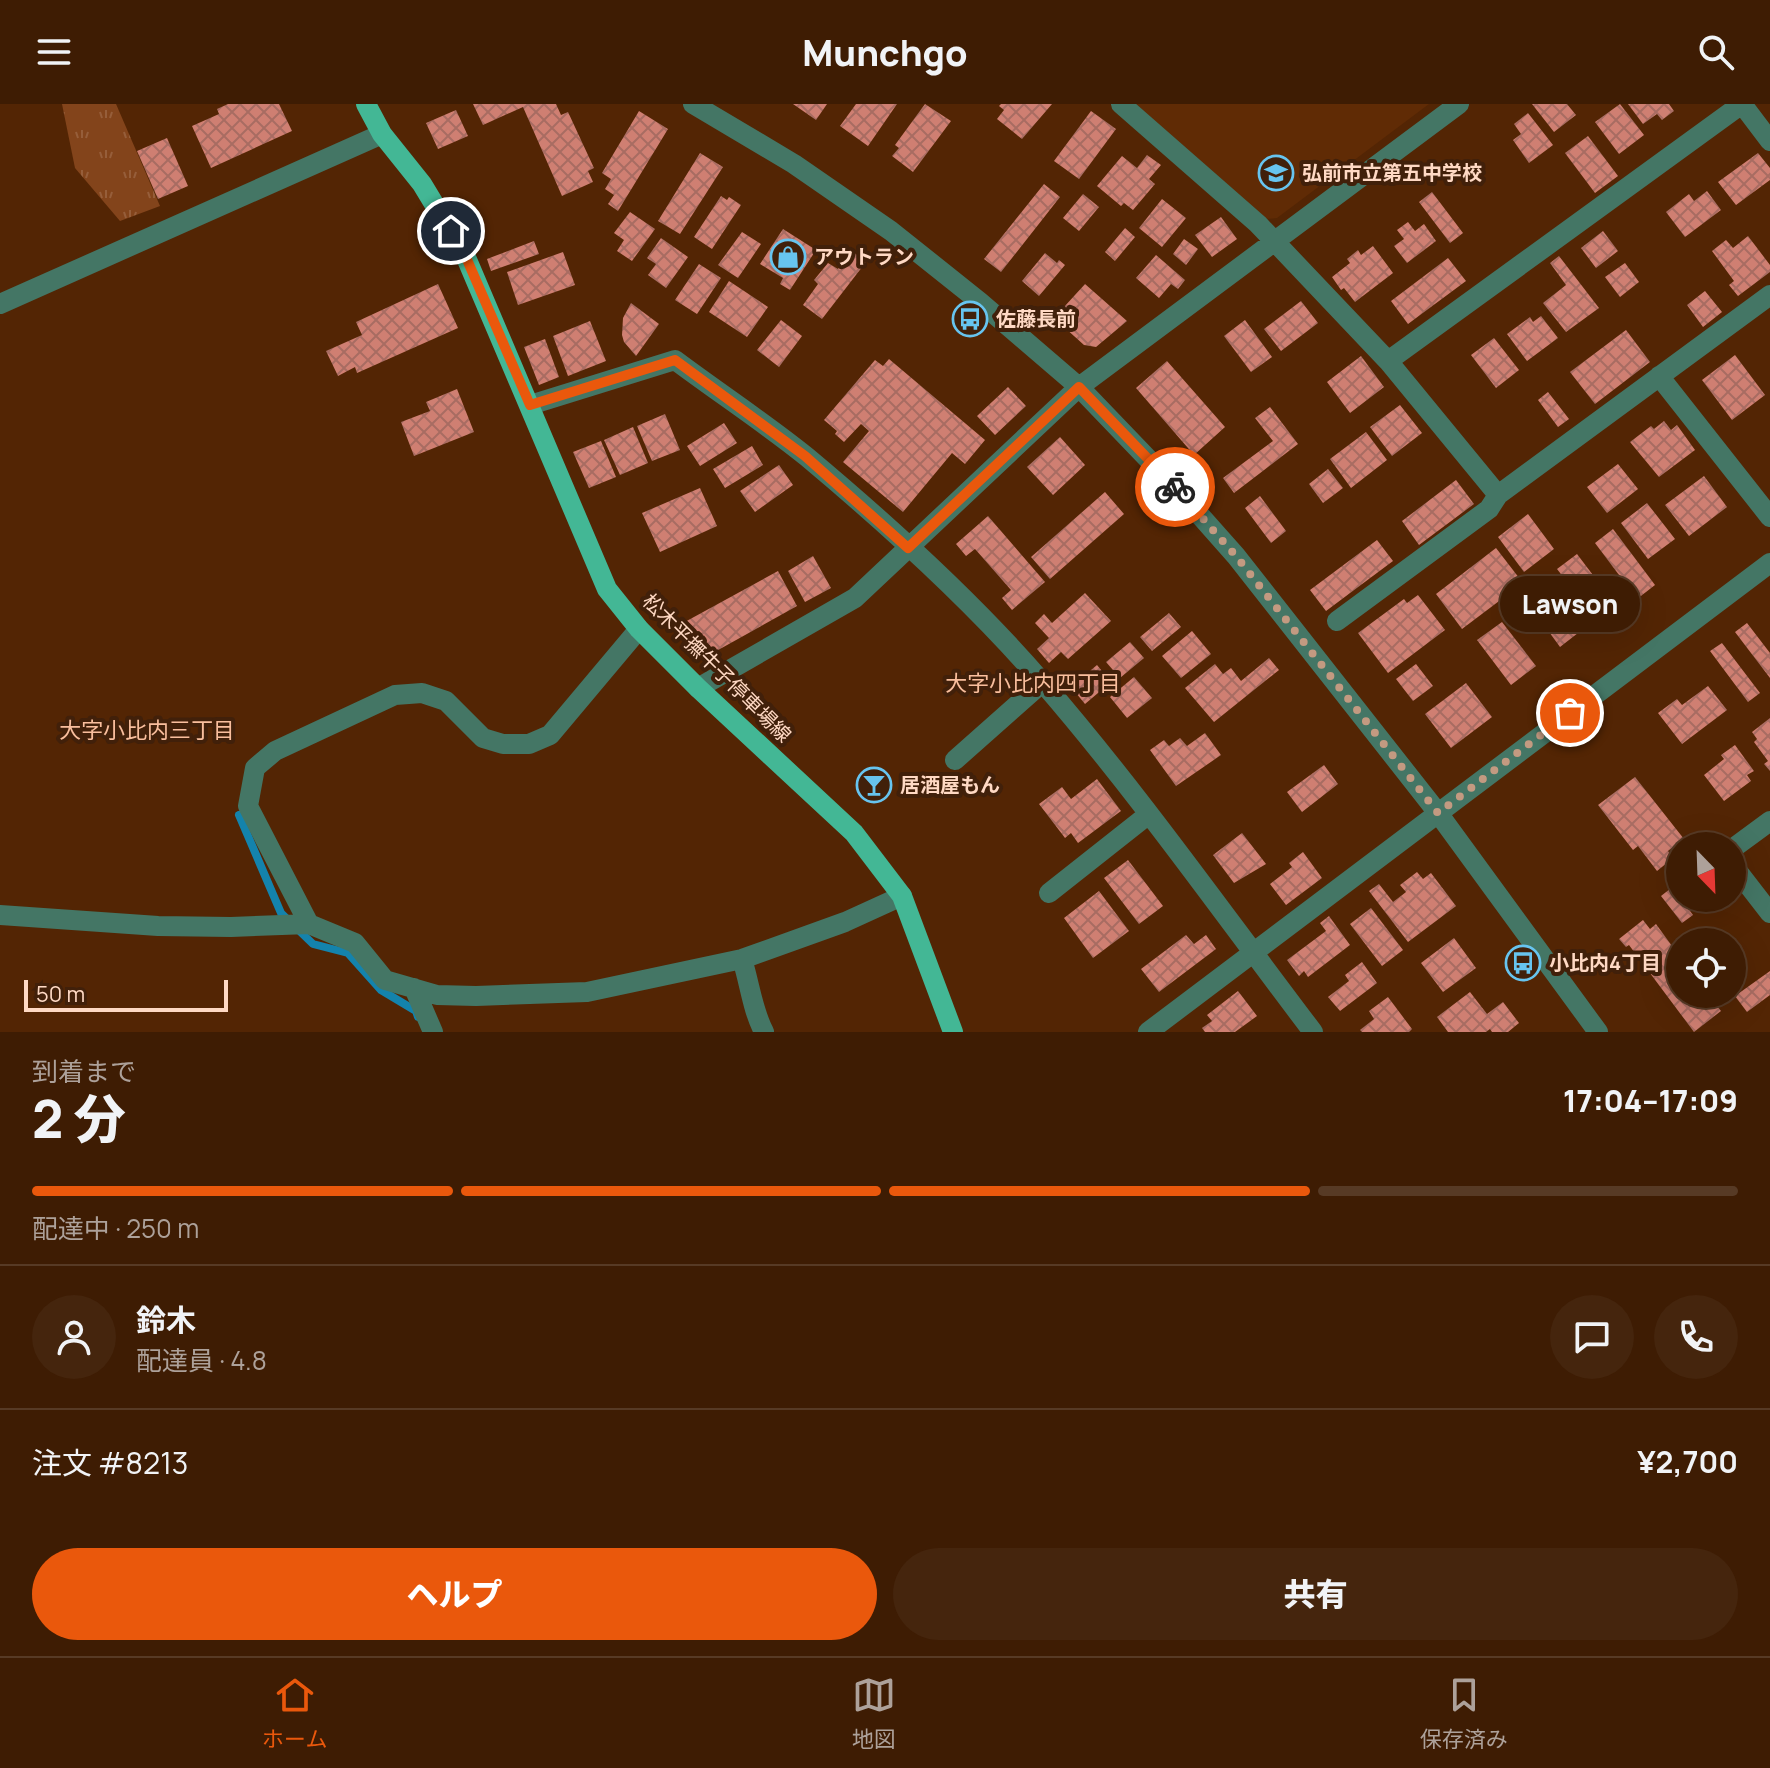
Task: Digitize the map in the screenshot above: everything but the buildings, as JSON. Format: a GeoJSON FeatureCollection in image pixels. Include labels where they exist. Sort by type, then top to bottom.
{"type":"FeatureCollection","features":[{"type":"Feature","properties":{"kind":"main road","name":"松木平撫牛子停車場線"},"geometry":{"type":"LineString","coordinates":[[366,104],[382,134],[422,184],[465,255],[607,589],[639,629],[698,688],[854,833],[902,896],[953,1032]]}},
{"type":"Feature","properties":{"kind":"street"},"geometry":{"type":"LineString","coordinates":[[693,104],[794,164],[891,231],[1079,387],[1236,556],[1438,813],[1598,1032]]}},
{"type":"Feature","properties":{"kind":"street"},"geometry":{"type":"LineString","coordinates":[[1121,104],[1258,224],[1388,361],[1498,495]]}},
{"type":"Feature","properties":{"kind":"street"},"geometry":{"type":"LineString","coordinates":[[698,688],[855,598],[1079,387],[1459,104]]}},
{"type":"Feature","properties":{"kind":"street"},"geometry":{"type":"LineString","coordinates":[[1388,361],[1742,104],[1770,141]]}},
{"type":"Feature","properties":{"kind":"street"},"geometry":{"type":"LineString","coordinates":[[0,304],[382,134]]}},
{"type":"Feature","properties":{"kind":"street"},"geometry":{"type":"LineString","coordinates":[[1337,621],[1489,509],[1498,495],[1770,295]]}},
{"type":"Feature","properties":{"kind":"street"},"geometry":{"type":"LineString","coordinates":[[530,405],[675,360],[805,456],[979,615],[1043,682],[1149,814],[1313,1032]]}},
{"type":"Feature","properties":{"kind":"street"},"geometry":{"type":"LineString","coordinates":[[1659,376],[1770,517]]}},
{"type":"Feature","properties":{"kind":"street"},"geometry":{"type":"LineString","coordinates":[[1148,1032],[1770,563]]}},
{"type":"Feature","properties":{"kind":"street"},"geometry":{"type":"LineString","coordinates":[[309,924],[248,806],[255,768],[275,751],[395,695],[422,693],[446,701],[483,738],[503,744],[529,744],[550,735],[639,629]]}},
{"type":"Feature","properties":{"kind":"street"},"geometry":{"type":"LineString","coordinates":[[955,760],[1043,682]]}},
{"type":"Feature","properties":{"kind":"street"},"geometry":{"type":"LineString","coordinates":[[1049,893],[1149,814]]}},
{"type":"Feature","properties":{"kind":"street"},"geometry":{"type":"LineString","coordinates":[[1746,839],[1770,821]]}},
{"type":"Feature","properties":{"kind":"street"},"geometry":{"type":"LineString","coordinates":[[1746,882],[1770,913]]}},
{"type":"Feature","properties":{"kind":"street"},"geometry":{"type":"LineString","coordinates":[[0,915],[158,926],[309,924],[355,943],[385,980],[437,995],[476,996],[587,992],[742,959],[845,922],[902,896]]}},
{"type":"Feature","properties":{"kind":"street"},"geometry":{"type":"LineString","coordinates":[[742,959],[752,990],[754,1013],[764,1032]]}},
{"type":"Feature","properties":{"kind":"street"},"geometry":{"type":"LineString","coordinates":[[414,988],[433,1032]]}},
{"type":"Feature","properties":{"kind":"shaded area","name":"弘前市立第五中学校"},"geometry":{"type":"Polygon","coordinates":[[[1136,104],[1429,104],[1277,218],[1267,219],[1136,104]]]}},
{"type":"Feature","properties":{"kind":"green space"},"geometry":{"type":"Polygon","coordinates":[[[62,104],[116,104],[160,206],[120,221],[75,168],[62,104]]]}},
{"type":"Feature","properties":{"kind":"waterway"},"geometry":{"type":"LineString","coordinates":[[239,815],[281,913],[313,944],[348,953],[381,990],[416,1011],[418,1017]]}},
{"type":"Feature","properties":{"kind":"way so far"},"geometry":{"type":"LineString","coordinates":[[1175,487],[1236,556],[1438,813],[1570,713]]}},
{"type":"Feature","properties":{"kind":"place","name":"弘前市立第五中学校"},"geometry":{"type":"Point","coordinates":[1276,173]}},
{"type":"Feature","properties":{"kind":"place","name":"アウトラン"},"geometry":{"type":"Point","coordinates":[788,257]}},
{"type":"Feature","properties":{"kind":"place","name":"佐藤長前"},"geometry":{"type":"Point","coordinates":[970,319]}},
{"type":"Feature","properties":{"kind":"place","name":"Lawson"},"geometry":{"type":"Point","coordinates":[1570,713]}},
{"type":"Feature","properties":{"kind":"place","name":"居酒屋もん"},"geometry":{"type":"Point","coordinates":[874,785]}},
{"type":"Feature","properties":{"kind":"place","name":"小比内4丁目"},"geometry":{"type":"Point","coordinates":[1523,963]}},
{"type":"Feature","properties":{"kind":"district","name":"大字小比内四丁目"},"geometry":{"type":"Point","coordinates":[1033,683]}},
{"type":"Feature","properties":{"kind":"district","name":"大字小比内三丁目"},"geometry":{"type":"Point","coordinates":[147,730]}},
{"type":"Feature","properties":{"kind":"route"},"geometry":{"type":"LineString","coordinates":[[451,231],[465,255],[530,405],[675,360],[805,456],[908,548],[1079,387],[1175,487]]}}]}
